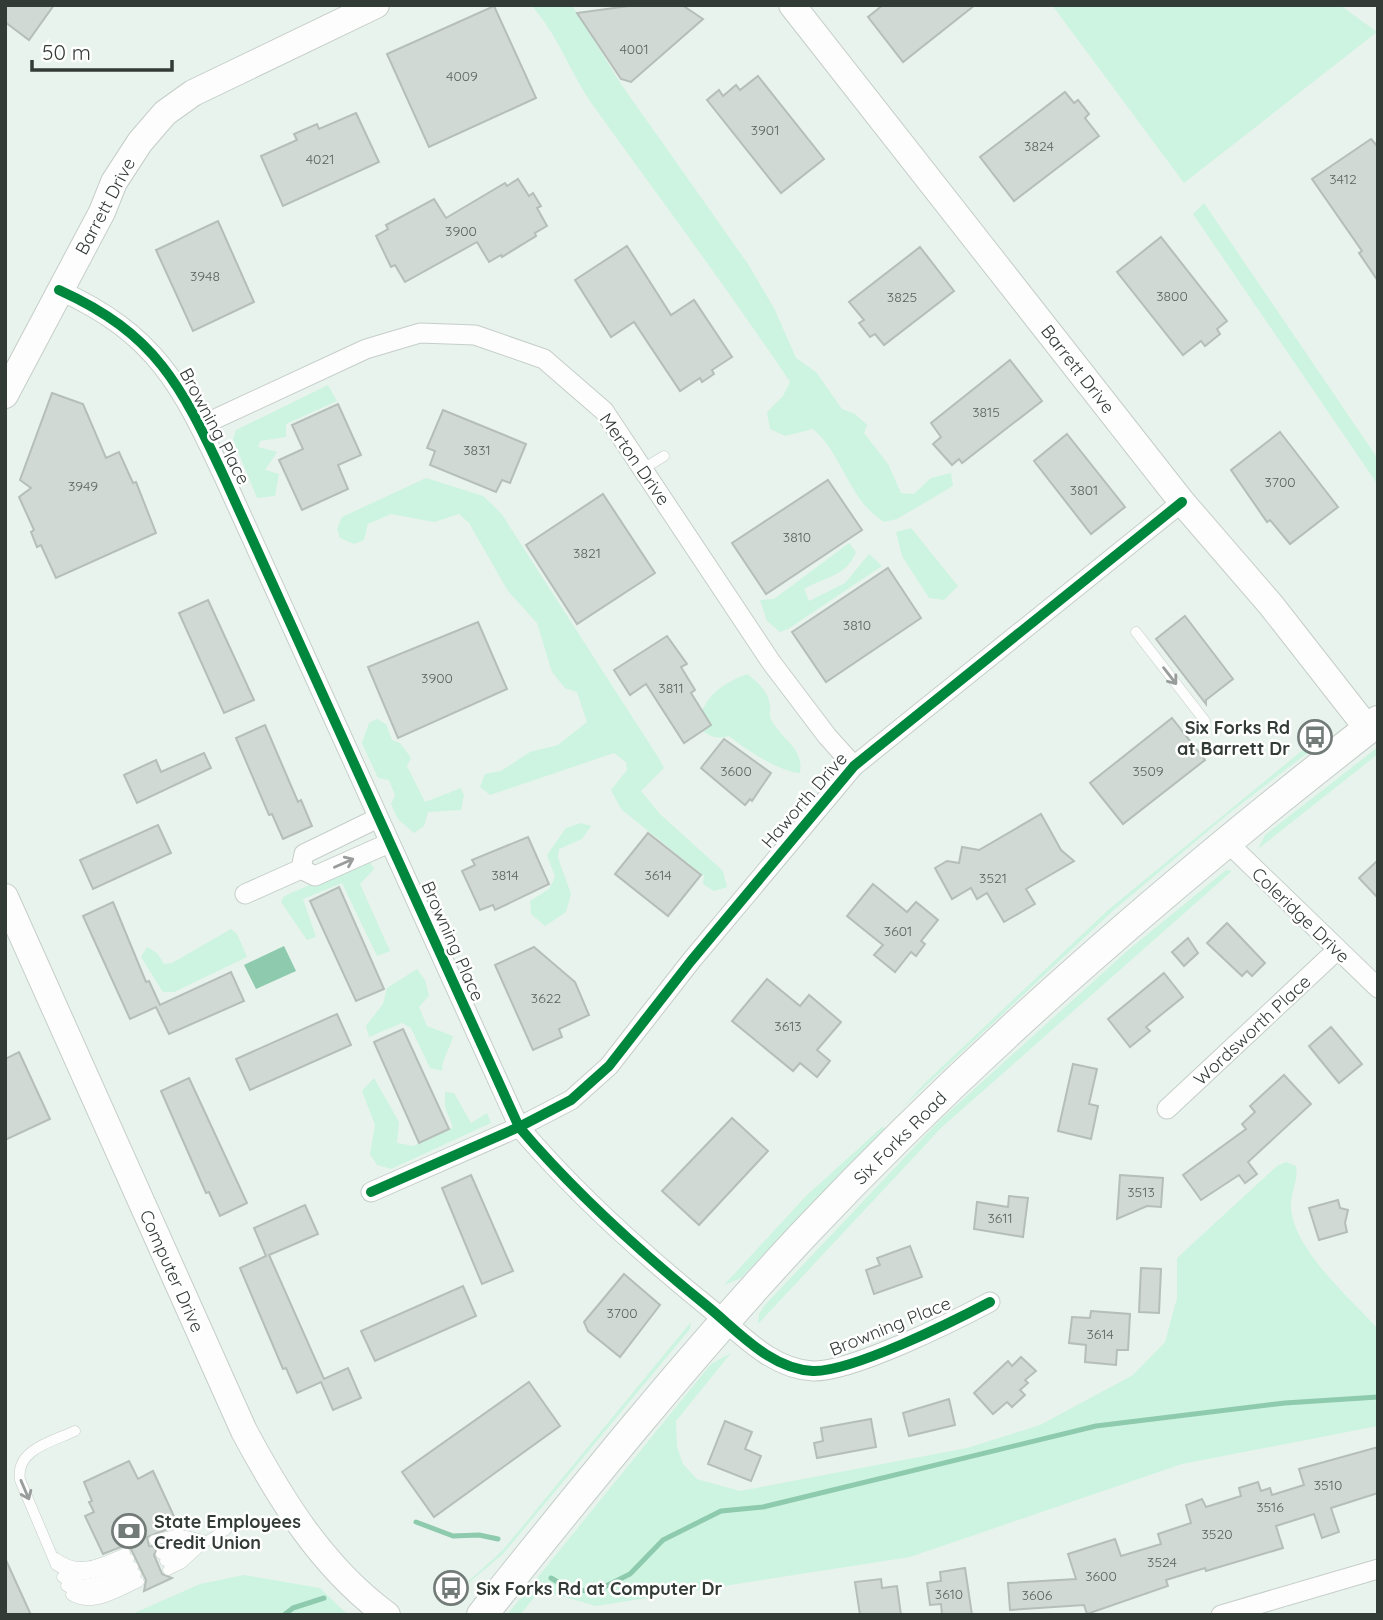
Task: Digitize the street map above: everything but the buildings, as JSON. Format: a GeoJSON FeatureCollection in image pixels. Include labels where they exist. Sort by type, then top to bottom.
{"type":"FeatureCollection","features":[{"type":"Feature","properties":{"kind":"main road","name":"Six Forks Road"},"geometry":{"type":"LineString","coordinates":[[482,1615],[633,1427],[724,1321],[806,1233],[990,1049],[1099,948],[1226,841],[1373,725]]}},
{"type":"Feature","properties":{"kind":"street","name":"Barrett Drive"},"geometry":{"type":"LineString","coordinates":[[59,290],[102,212],[114,181],[140,142],[165,113],[193,93],[376,5]]}},
{"type":"Feature","properties":{"kind":"street","name":"Barrett Drive"},"geometry":{"type":"LineString","coordinates":[[792,5],[1182,502],[1373,725]]}},
{"type":"Feature","properties":{"kind":"street"},"geometry":{"type":"LineString","coordinates":[[5,396],[59,290]]}},
{"type":"Feature","properties":{"kind":"street","name":"Browning Place"},"geometry":{"type":"LineString","coordinates":[[59,290],[115,320],[158,358],[175,380],[200,426],[519,1127],[587,1203],[724,1321],[783,1364],[812,1371],[856,1362],[990,1302]]}},
{"type":"Feature","properties":{"kind":"street","name":"Merton Drive"},"geometry":{"type":"LineString","coordinates":[[200,426],[366,349],[420,333],[475,335],[544,359],[604,411],[771,662],[827,736],[854,766]]}},
{"type":"Feature","properties":{"kind":"street","name":"Haworth Drive"},"geometry":{"type":"LineString","coordinates":[[371,1192],[519,1127],[571,1100],[609,1066],[691,961],[854,766],[1182,502]]}},
{"type":"Feature","properties":{"kind":"street"},"geometry":{"type":"LineString","coordinates":[[301,869],[304,854],[378,818]]}},
{"type":"Feature","properties":{"kind":"street","name":"Coleridge Drive"},"geometry":{"type":"LineString","coordinates":[[1226,841],[1378,988]]}},
{"type":"Feature","properties":{"kind":"street"},"geometry":{"type":"LineString","coordinates":[[301,869],[315,876],[389,843]]}},
{"type":"Feature","properties":{"kind":"street"},"geometry":{"type":"LineString","coordinates":[[245,894],[301,869]]}},
{"type":"Feature","properties":{"kind":"street","name":"Computer Drive"},"geometry":{"type":"LineString","coordinates":[[5,897],[256,1453],[280,1498],[312,1540],[368,1601],[387,1615]]}},
{"type":"Feature","properties":{"kind":"street","name":"Wordsworth Place"},"geometry":{"type":"LineString","coordinates":[[1167,1109],[1337,950]]}},
{"type":"Feature","properties":{"kind":"street"},"geometry":{"type":"LineString","coordinates":[[1221,1615],[1378,1569]]}},
{"type":"Feature","properties":{"kind":"lane"},"geometry":{"type":"LineString","coordinates":[[643,469],[664,456]]}},
{"type":"Feature","properties":{"kind":"lane"},"geometry":{"type":"LineString","coordinates":[[1136,632],[1205,721]]}},
{"type":"Feature","properties":{"kind":"lane"},"geometry":{"type":"LineString","coordinates":[[75,1431],[28,1454],[19,1471],[56,1565],[78,1576],[132,1567]]}},
{"type":"Feature","properties":{"kind":"lane"},"geometry":{"type":"LineString","coordinates":[[161,1554],[201,1542],[226,1530]]}},
{"type":"Feature","properties":{"kind":"lane"},"geometry":{"type":"LineString","coordinates":[[161,1554],[178,1534],[201,1542]]}},
{"type":"Feature","properties":{"kind":"lane"},"geometry":{"type":"LineString","coordinates":[[161,1554],[201,1542]]}},
{"type":"Feature","properties":{"kind":"lane"},"geometry":{"type":"LineString","coordinates":[[132,1567],[95,1601],[81,1600],[66,1586],[88,1585],[132,1567]]}},
{"type":"Feature","properties":{"kind":"shaded area"},"geometry":{"type":"Polygon","coordinates":[[[531,5],[572,5],[621,84],[748,264],[775,310],[796,358],[816,372],[842,409],[855,414],[867,425],[864,433],[888,464],[901,493],[914,494],[931,478],[951,473],[953,486],[897,519],[884,522],[861,501],[824,440],[813,429],[785,436],[770,429],[767,412],[783,396],[790,382],[592,104],[549,29],[531,5]]]}},
{"type":"Feature","properties":{"kind":"shaded area"},"geometry":{"type":"Polygon","coordinates":[[[1052,5],[1340,5],[1377,32],[1184,183],[1052,5]]]}},
{"type":"Feature","properties":{"kind":"shaded area"},"geometry":{"type":"Polygon","coordinates":[[[1204,203],[1378,459],[1378,485],[1193,214],[1204,203]]]}},
{"type":"Feature","properties":{"kind":"shaded area"},"geometry":{"type":"Polygon","coordinates":[[[328,385],[337,401],[286,424],[286,437],[260,441],[258,447],[277,452],[265,470],[279,474],[275,496],[257,498],[233,439],[236,430],[328,385]]]}},
{"type":"Feature","properties":{"kind":"shaded area"},"geometry":{"type":"Polygon","coordinates":[[[426,478],[483,496],[501,513],[664,768],[641,791],[660,814],[723,871],[727,887],[714,891],[703,884],[704,876],[621,809],[611,790],[627,770],[626,762],[614,753],[490,795],[480,787],[485,774],[501,771],[530,752],[558,745],[587,722],[577,692],[565,688],[552,672],[537,623],[508,591],[469,523],[459,514],[434,522],[391,514],[368,524],[364,540],[354,544],[340,538],[337,529],[342,517],[426,478]]]}},
{"type":"Feature","properties":{"kind":"shaded area"},"geometry":{"type":"Polygon","coordinates":[[[911,528],[958,586],[944,600],[929,598],[902,556],[896,532],[911,528]]]}},
{"type":"Feature","properties":{"kind":"shaded area"},"geometry":{"type":"Polygon","coordinates":[[[849,543],[856,552],[852,560],[841,571],[804,589],[809,601],[845,583],[869,554],[882,566],[788,629],[780,632],[767,621],[760,600],[774,599],[849,543]]]}},
{"type":"Feature","properties":{"kind":"shaded area"},"geometry":{"type":"Polygon","coordinates":[[[747,674],[765,691],[771,719],[796,751],[800,773],[773,764],[729,736],[712,736],[697,726],[704,707],[714,693],[747,674]]]}},
{"type":"Feature","properties":{"kind":"shaded area"},"geometry":{"type":"Polygon","coordinates":[[[377,719],[386,724],[392,740],[400,743],[411,758],[407,766],[425,802],[461,788],[464,796],[461,810],[428,812],[424,826],[414,833],[398,819],[391,804],[395,795],[389,780],[378,778],[362,743],[369,723],[377,719]]]}},
{"type":"Feature","properties":{"kind":"shaded area"},"geometry":{"type":"Polygon","coordinates":[[[1327,730],[1329,733],[1319,744],[1227,815],[1115,909],[901,1109],[925,1083],[1108,910],[1327,730]]]}},
{"type":"Feature","properties":{"kind":"shaded area"},"geometry":{"type":"Polygon","coordinates":[[[1378,747],[1378,754],[1258,849],[1265,835],[1378,747]]]}},
{"type":"Feature","properties":{"kind":"shaded area"},"geometry":{"type":"Polygon","coordinates":[[[581,823],[591,826],[582,839],[559,849],[558,858],[571,894],[566,912],[545,926],[531,914],[530,901],[549,889],[555,877],[547,855],[566,828],[581,823]]]}},
{"type":"Feature","properties":{"kind":"shaded area"},"geometry":{"type":"Polygon","coordinates":[[[369,860],[374,869],[360,884],[390,951],[377,956],[342,883],[303,899],[316,937],[307,940],[281,902],[284,896],[369,860]]]}},
{"type":"Feature","properties":{"kind":"shaded area"},"geometry":{"type":"Polygon","coordinates":[[[1226,870],[1232,871],[942,1127],[758,1324],[759,1314],[765,1305],[939,1121],[1126,952],[1226,870]]]}},
{"type":"Feature","properties":{"kind":"shaded area"},"geometry":{"type":"Polygon","coordinates":[[[231,929],[237,934],[247,957],[174,992],[163,992],[141,957],[147,947],[157,953],[164,964],[172,963],[231,929]]]}},
{"type":"Feature","properties":{"kind":"shaded area"},"geometry":{"type":"Polygon","coordinates":[[[284,946],[296,971],[256,989],[244,965],[284,946]]]}},
{"type":"Feature","properties":{"kind":"shaded area"},"geometry":{"type":"Polygon","coordinates":[[[417,969],[425,980],[429,996],[419,1007],[427,1026],[453,1036],[442,1071],[430,1068],[411,1028],[402,1023],[369,1037],[366,1026],[383,1004],[387,988],[417,969]]]}},
{"type":"Feature","properties":{"kind":"shaded area"},"geometry":{"type":"Polygon","coordinates":[[[374,1078],[399,1122],[397,1143],[414,1146],[453,1127],[445,1107],[445,1092],[454,1093],[471,1123],[487,1113],[491,1123],[391,1169],[377,1165],[370,1154],[375,1125],[362,1091],[374,1078]]]}},
{"type":"Feature","properties":{"kind":"shaded area"},"geometry":{"type":"Polygon","coordinates":[[[882,1127],[885,1128],[741,1278],[724,1285],[806,1196],[882,1127]]]}},
{"type":"Feature","properties":{"kind":"shaded area"},"geometry":{"type":"Polygon","coordinates":[[[1286,1162],[1296,1166],[1291,1208],[1294,1224],[1302,1240],[1325,1273],[1378,1329],[1378,1426],[1182,1464],[910,1557],[596,1606],[540,1590],[520,1615],[507,1615],[711,1364],[731,1353],[676,1421],[677,1447],[683,1464],[697,1479],[740,1491],[967,1448],[1040,1425],[1133,1375],[1165,1342],[1177,1298],[1177,1258],[1277,1166],[1286,1162]]]}},
{"type":"Feature","properties":{"kind":"shaded area"},"geometry":{"type":"Polygon","coordinates":[[[691,1322],[690,1329],[503,1554],[441,1606],[503,1550],[691,1322]]]}},
{"type":"Feature","properties":{"kind":"shaded area"},"geometry":{"type":"Polygon","coordinates":[[[244,1575],[320,1588],[348,1615],[130,1615],[200,1584],[244,1575]]]}},
{"type":"Feature","properties":{"kind":"waterway"},"geometry":{"type":"LineString","coordinates":[[551,1578],[573,1591],[598,1590],[630,1574],[663,1540],[721,1511],[763,1507],[1096,1426],[1285,1403],[1378,1397]]}},
{"type":"Feature","properties":{"kind":"waterway"},"geometry":{"type":"LineString","coordinates":[[416,1522],[453,1536],[479,1535],[498,1539]]}},
{"type":"Feature","properties":{"kind":"waterway"},"geometry":{"type":"LineString","coordinates":[[284,1615],[293,1608],[324,1598]]}},
{"type":"Feature","properties":{"kind":"cycle path"},"geometry":{"type":"LineString","coordinates":[[59,290],[120,325],[142,344],[162,365],[194,415],[519,1127],[541,1152],[633,1243],[743,1337],[769,1356],[797,1369],[830,1369],[877,1355],[990,1302]]}},
{"type":"Feature","properties":{"kind":"cycle path"},"geometry":{"type":"LineString","coordinates":[[371,1192],[519,1127],[571,1100],[609,1066],[691,961],[854,766],[1182,502]]}},
{"type":"Feature","properties":{"kind":"place","name":"Six Forks Rd at Barrett Dr"},"geometry":{"type":"Point","coordinates":[1315,737]}},
{"type":"Feature","properties":{"kind":"place","name":"State Employees Credit Union"},"geometry":{"type":"Point","coordinates":[129,1531]}},
{"type":"Feature","properties":{"kind":"place","name":"Six Forks Rd at Computer Dr"},"geometry":{"type":"Point","coordinates":[451,1588]}}]}
